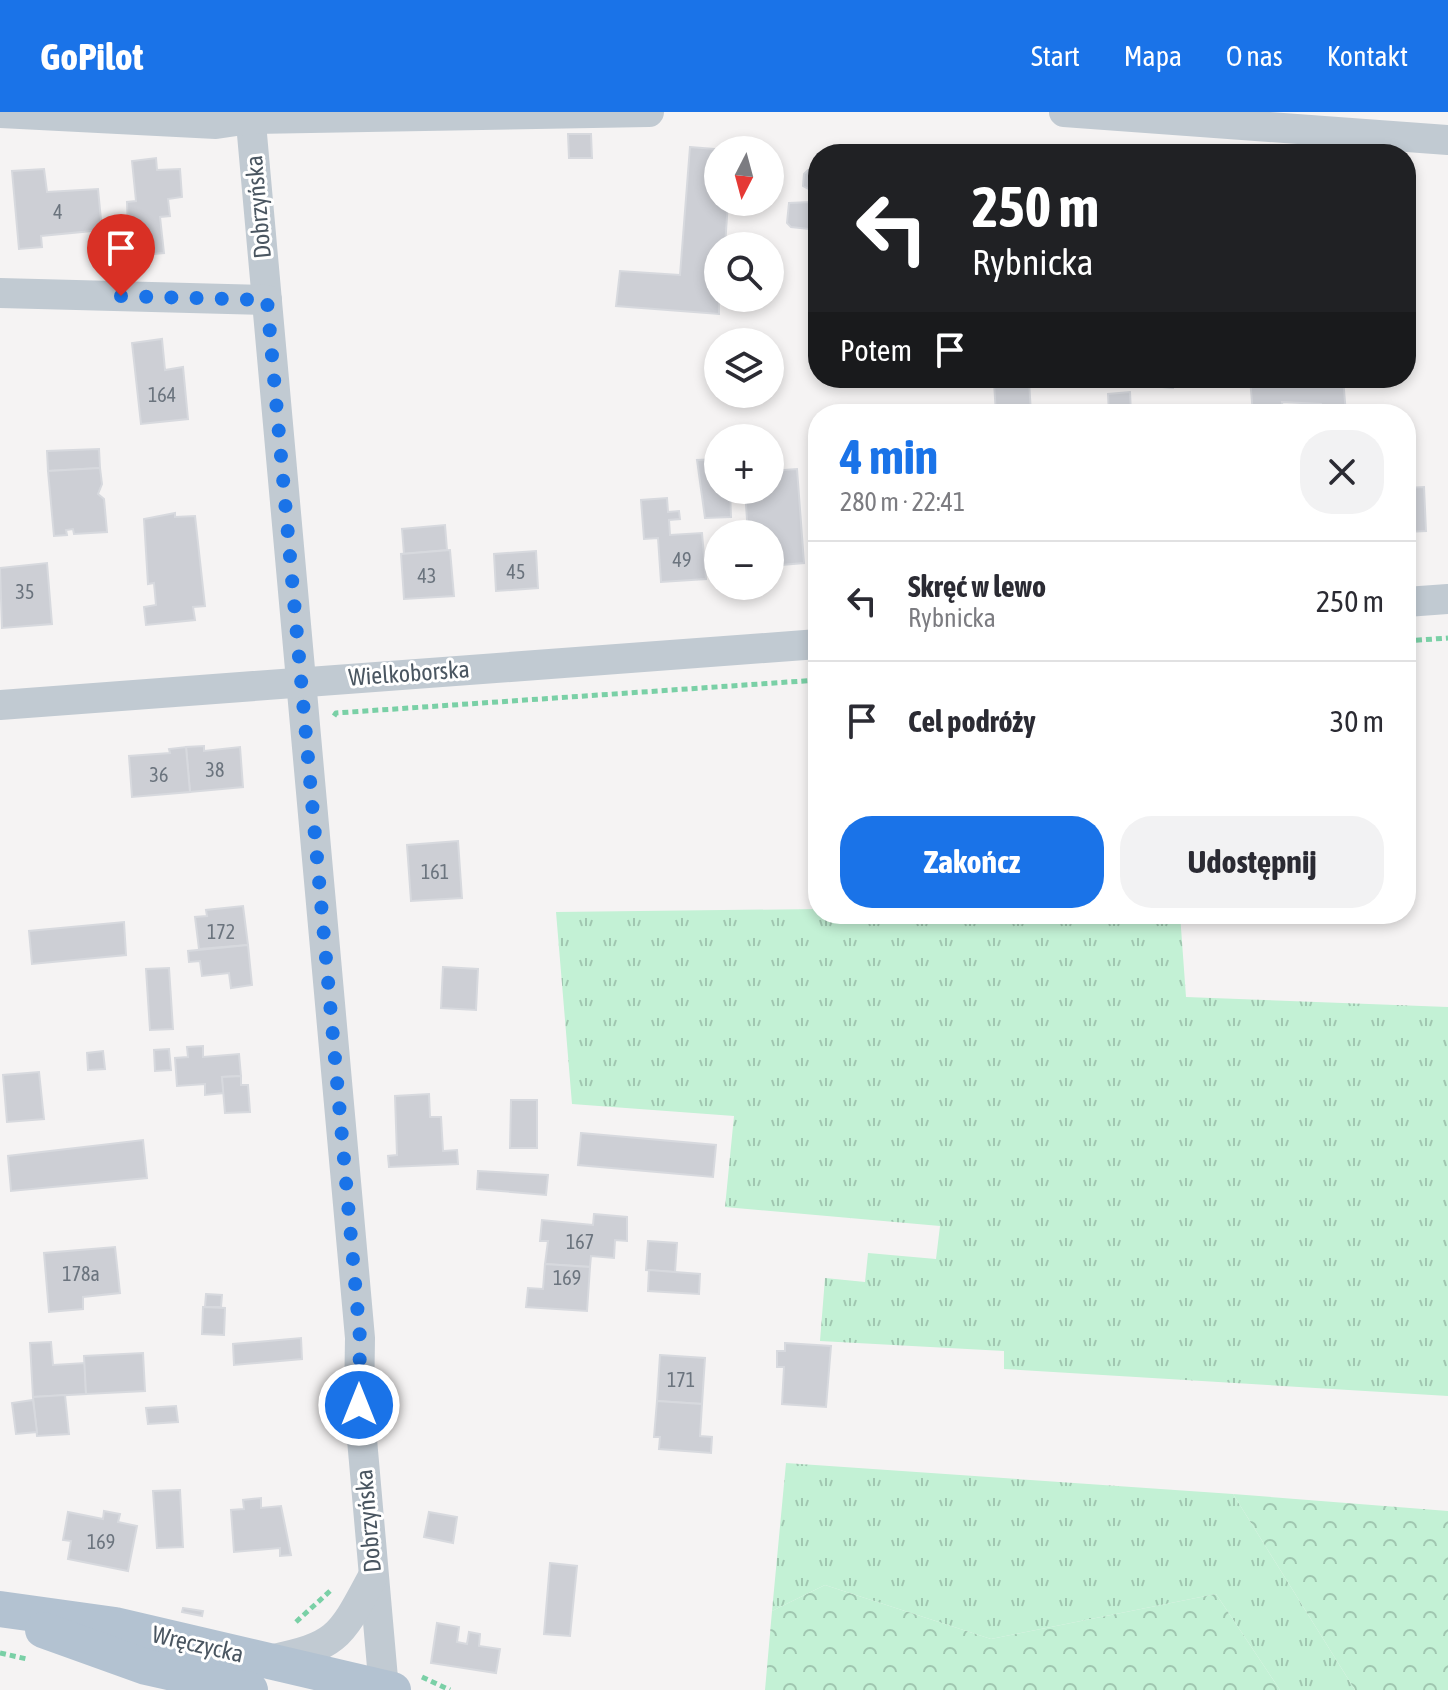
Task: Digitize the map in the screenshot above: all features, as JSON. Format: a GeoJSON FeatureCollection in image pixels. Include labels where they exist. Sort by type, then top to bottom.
{"type":"FeatureCollection","features":[{"type":"Feature","properties":{"kind":"main road","name":"Wręczycka"},"geometry":{"type":"LineString","coordinates":[[0,1612],[115,1625],[258,1675]]}},
{"type":"Feature","properties":{"kind":"main road","name":"Wręczycka"},"geometry":{"type":"LineString","coordinates":[[0,1612],[144,1678],[258,1675],[392,1686]]}},
{"type":"Feature","properties":{"kind":"street"},"geometry":{"type":"LineString","coordinates":[[0,113],[216,124],[250,116],[621,115],[649,112]]}},
{"type":"Feature","properties":{"kind":"street"},"geometry":{"type":"LineString","coordinates":[[1064,112],[1448,140]]}},
{"type":"Feature","properties":{"kind":"street","name":"Dobrzyńska"},"geometry":{"type":"LineString","coordinates":[[250,116],[360,1338],[359,1405],[372,1578],[392,1686]]}},
{"type":"Feature","properties":{"kind":"street"},"geometry":{"type":"LineString","coordinates":[[0,293],[267,300]]}},
{"type":"Feature","properties":{"kind":"street"},"geometry":{"type":"LineString","coordinates":[[1416,601],[1448,599]]}},
{"type":"Feature","properties":{"kind":"street","name":"Wielkoborska"},"geometry":{"type":"LineString","coordinates":[[0,705],[808,645]]}},
{"type":"Feature","properties":{"kind":"street"},"geometry":{"type":"LineString","coordinates":[[258,1675],[330,1642],[347,1625],[372,1578]]}},
{"type":"Feature","properties":{"kind":"path"},"geometry":{"type":"LineString","coordinates":[[1416,640],[1448,638]]}},
{"type":"Feature","properties":{"kind":"path"},"geometry":{"type":"LineString","coordinates":[[331,720],[336,713],[808,681]]}},
{"type":"Feature","properties":{"kind":"path"},"geometry":{"type":"LineString","coordinates":[[392,1686],[427,1681],[450,1690]]}},
{"type":"Feature","properties":{"kind":"green space"},"geometry":{"type":"Polygon","coordinates":[[[808,909],[808,924],[1181,924],[1186,997],[1448,1007],[1448,1396],[1004,1369],[1004,1351],[820,1341],[825,1278],[865,1282],[868,1253],[936,1259],[940,1226],[725,1207],[734,1116],[572,1104],[556,912],[808,909]]]}},
{"type":"Feature","properties":{"kind":"green space"},"geometry":{"type":"Polygon","coordinates":[[[786,1463],[1233,1494],[1355,1690],[1280,1690],[1216,1594],[991,1639],[825,1585],[772,1611],[786,1463]]]}},
{"type":"Feature","properties":{"kind":"green space"},"geometry":{"type":"Polygon","coordinates":[[[1233,1494],[1448,1511],[1448,1690],[1355,1690],[1233,1494]]]}},
{"type":"Feature","properties":{"kind":"green space"},"geometry":{"type":"Polygon","coordinates":[[[825,1585],[991,1639],[1216,1594],[1280,1690],[765,1690],[772,1611],[825,1585]]]}},
{"type":"Feature","properties":{"kind":"building"},"geometry":{"type":"Polygon","coordinates":[[[568,134],[591,134],[592,158],[569,158],[568,134]]]}},
{"type":"Feature","properties":{"kind":"building"},"geometry":{"type":"Polygon","coordinates":[[[690,147],[704,148],[704,216],[727,216],[726,232],[704,232],[704,312],[719,314],[616,306],[620,271],[680,275],[690,147]]]}},
{"type":"Feature","properties":{"kind":"building"},"geometry":{"type":"Polygon","coordinates":[[[156,158],[157,170],[180,169],[182,197],[168,199],[170,216],[160,217],[164,253],[129,256],[127,202],[136,201],[132,161],[156,158]]]}},
{"type":"Feature","properties":{"kind":"building"},"geometry":{"type":"Polygon","coordinates":[[[44,169],[47,192],[98,189],[102,230],[41,236],[42,247],[19,249],[12,171],[44,169]]]}},
{"type":"Feature","properties":{"kind":"building"},"geometry":{"type":"Polygon","coordinates":[[[808,170],[808,189],[803,186],[804,174],[808,170]]]}},
{"type":"Feature","properties":{"kind":"building"},"geometry":{"type":"Polygon","coordinates":[[[808,202],[808,229],[791,227],[787,223],[789,203],[808,202]]]}},
{"type":"Feature","properties":{"kind":"building"},"geometry":{"type":"Polygon","coordinates":[[[162,339],[165,370],[183,367],[188,419],[141,424],[132,343],[162,339]]]}},
{"type":"Feature","properties":{"kind":"building"},"geometry":{"type":"Polygon","coordinates":[[[994,388],[1029,388],[1030,404],[995,404],[994,388]]]}},
{"type":"Feature","properties":{"kind":"building"},"geometry":{"type":"Polygon","coordinates":[[[1251,388],[1344,388],[1345,404],[1252,404],[1251,388]]]}},
{"type":"Feature","properties":{"kind":"building"},"geometry":{"type":"Polygon","coordinates":[[[1130,392],[1131,404],[1108,404],[1108,394],[1130,392]]]}},
{"type":"Feature","properties":{"kind":"building"},"geometry":{"type":"Polygon","coordinates":[[[99,449],[100,468],[48,471],[47,451],[99,449]]]}},
{"type":"Feature","properties":{"kind":"building"},"geometry":{"type":"Polygon","coordinates":[[[697,460],[704,460],[704,504],[731,504],[731,517],[705,518],[697,460]]]}},
{"type":"Feature","properties":{"kind":"building"},"geometry":{"type":"Polygon","coordinates":[[[100,468],[102,484],[98,494],[104,499],[107,532],[74,534],[73,529],[66,530],[67,535],[54,536],[48,471],[100,468]]]}},
{"type":"Feature","properties":{"kind":"building"},"geometry":{"type":"Polygon","coordinates":[[[797,469],[804,563],[784,565],[784,520],[747,520],[746,504],[784,504],[784,470],[797,469]]]}},
{"type":"Feature","properties":{"kind":"building"},"geometry":{"type":"Polygon","coordinates":[[[1416,487],[1424,487],[1426,531],[1416,532],[1416,487]]]}},
{"type":"Feature","properties":{"kind":"building"},"geometry":{"type":"Polygon","coordinates":[[[667,498],[668,512],[679,511],[680,519],[669,520],[670,535],[702,533],[704,579],[661,582],[658,538],[644,539],[641,500],[667,498]]]}},
{"type":"Feature","properties":{"kind":"building"},"geometry":{"type":"Polygon","coordinates":[[[175,513],[175,517],[195,516],[205,606],[193,607],[195,620],[146,625],[144,607],[156,605],[154,583],[148,584],[144,519],[175,513]]]}},
{"type":"Feature","properties":{"kind":"building"},"geometry":{"type":"Polygon","coordinates":[[[445,525],[447,550],[404,554],[402,529],[445,525]]]}},
{"type":"Feature","properties":{"kind":"building"},"geometry":{"type":"Polygon","coordinates":[[[450,550],[454,596],[404,599],[401,554],[450,550]]]}},
{"type":"Feature","properties":{"kind":"building"},"geometry":{"type":"Polygon","coordinates":[[[536,551],[538,588],[496,591],[494,554],[536,551]]]}},
{"type":"Feature","properties":{"kind":"building"},"geometry":{"type":"Polygon","coordinates":[[[47,563],[52,624],[2,628],[0,568],[47,563]]]}},
{"type":"Feature","properties":{"kind":"building"},"geometry":{"type":"Polygon","coordinates":[[[204,746],[204,751],[240,747],[243,787],[190,792],[186,747],[204,746]]]}},
{"type":"Feature","properties":{"kind":"building"},"geometry":{"type":"Polygon","coordinates":[[[186,747],[190,792],[132,797],[129,756],[170,753],[169,749],[186,747]]]}},
{"type":"Feature","properties":{"kind":"building"},"geometry":{"type":"Polygon","coordinates":[[[458,841],[462,898],[411,901],[407,845],[458,841]]]}},
{"type":"Feature","properties":{"kind":"building"},"geometry":{"type":"Polygon","coordinates":[[[243,906],[248,945],[199,949],[195,917],[207,916],[206,910],[243,906]]]}},
{"type":"Feature","properties":{"kind":"building"},"geometry":{"type":"Polygon","coordinates":[[[124,922],[126,955],[32,964],[29,931],[124,922]]]}},
{"type":"Feature","properties":{"kind":"building"},"geometry":{"type":"Polygon","coordinates":[[[248,945],[252,985],[231,988],[229,973],[202,976],[200,961],[189,962],[188,951],[248,945]]]}},
{"type":"Feature","properties":{"kind":"building"},"geometry":{"type":"Polygon","coordinates":[[[443,967],[478,969],[476,1010],[441,1008],[443,967]]]}},
{"type":"Feature","properties":{"kind":"building"},"geometry":{"type":"Polygon","coordinates":[[[169,968],[173,1029],[150,1030],[146,969],[169,968]]]}},
{"type":"Feature","properties":{"kind":"building"},"geometry":{"type":"Polygon","coordinates":[[[203,1046],[203,1057],[239,1054],[241,1076],[222,1077],[224,1093],[205,1095],[205,1084],[177,1086],[175,1058],[188,1057],[187,1047],[203,1046]]]}},
{"type":"Feature","properties":{"kind":"building"},"geometry":{"type":"Polygon","coordinates":[[[169,1049],[171,1070],[155,1071],[154,1050],[169,1049]]]}},
{"type":"Feature","properties":{"kind":"building"},"geometry":{"type":"Polygon","coordinates":[[[103,1051],[105,1069],[88,1070],[87,1053],[103,1051]]]}},
{"type":"Feature","properties":{"kind":"building"},"geometry":{"type":"Polygon","coordinates":[[[39,1072],[44,1119],[7,1122],[3,1075],[39,1072]]]}},
{"type":"Feature","properties":{"kind":"building"},"geometry":{"type":"Polygon","coordinates":[[[241,1076],[241,1085],[248,1085],[250,1112],[225,1113],[222,1077],[241,1076]]]}},
{"type":"Feature","properties":{"kind":"building"},"geometry":{"type":"Polygon","coordinates":[[[429,1094],[430,1117],[441,1117],[443,1151],[457,1150],[458,1164],[389,1167],[388,1156],[397,1155],[395,1096],[429,1094]]]}},
{"type":"Feature","properties":{"kind":"building"},"geometry":{"type":"Polygon","coordinates":[[[511,1100],[537,1100],[537,1148],[510,1148],[511,1100]]]}},
{"type":"Feature","properties":{"kind":"building"},"geometry":{"type":"Polygon","coordinates":[[[581,1133],[716,1145],[713,1177],[578,1165],[581,1133]]]}},
{"type":"Feature","properties":{"kind":"building"},"geometry":{"type":"Polygon","coordinates":[[[143,1140],[147,1178],[11,1191],[8,1156],[143,1140]]]}},
{"type":"Feature","properties":{"kind":"building"},"geometry":{"type":"Polygon","coordinates":[[[478,1171],[548,1175],[546,1195],[477,1189],[478,1171]]]}},
{"type":"Feature","properties":{"kind":"building"},"geometry":{"type":"Polygon","coordinates":[[[594,1214],[627,1217],[627,1241],[615,1240],[614,1258],[591,1256],[590,1267],[545,1264],[548,1241],[540,1241],[542,1220],[593,1225],[594,1214]]]}},
{"type":"Feature","properties":{"kind":"building"},"geometry":{"type":"Polygon","coordinates":[[[648,1241],[677,1243],[675,1272],[646,1270],[648,1241]]]}},
{"type":"Feature","properties":{"kind":"building"},"geometry":{"type":"Polygon","coordinates":[[[115,1247],[120,1293],[83,1297],[83,1309],[49,1312],[44,1253],[115,1247]]]}},
{"type":"Feature","properties":{"kind":"building"},"geometry":{"type":"Polygon","coordinates":[[[545,1264],[590,1267],[587,1311],[526,1307],[528,1288],[543,1289],[545,1264]]]}},
{"type":"Feature","properties":{"kind":"building"},"geometry":{"type":"Polygon","coordinates":[[[649,1270],[700,1274],[699,1294],[648,1291],[649,1270]]]}},
{"type":"Feature","properties":{"kind":"building"},"geometry":{"type":"Polygon","coordinates":[[[206,1294],[222,1295],[221,1307],[205,1307],[206,1294]]]}},
{"type":"Feature","properties":{"kind":"building"},"geometry":{"type":"Polygon","coordinates":[[[203,1307],[225,1308],[224,1335],[202,1334],[203,1307]]]}},
{"type":"Feature","properties":{"kind":"building"},"geometry":{"type":"Polygon","coordinates":[[[301,1338],[302,1359],[234,1365],[233,1344],[301,1338]]]}},
{"type":"Feature","properties":{"kind":"building"},"geometry":{"type":"Polygon","coordinates":[[[51,1342],[53,1365],[85,1363],[86,1394],[33,1397],[30,1343],[51,1342]]]}},
{"type":"Feature","properties":{"kind":"building"},"geometry":{"type":"Polygon","coordinates":[[[785,1343],[831,1346],[826,1407],[782,1404],[784,1367],[777,1367],[777,1351],[785,1351],[785,1343]]]}},
{"type":"Feature","properties":{"kind":"building"},"geometry":{"type":"Polygon","coordinates":[[[143,1353],[145,1391],[86,1394],[84,1356],[143,1353]]]}},
{"type":"Feature","properties":{"kind":"building"},"geometry":{"type":"Polygon","coordinates":[[[660,1355],[705,1358],[702,1404],[657,1401],[660,1355]]]}},
{"type":"Feature","properties":{"kind":"building"},"geometry":{"type":"Polygon","coordinates":[[[65,1395],[69,1434],[37,1436],[33,1397],[65,1395]]]}},
{"type":"Feature","properties":{"kind":"building"},"geometry":{"type":"Polygon","coordinates":[[[33,1400],[37,1432],[16,1434],[12,1403],[33,1400]]]}},
{"type":"Feature","properties":{"kind":"building"},"geometry":{"type":"Polygon","coordinates":[[[657,1401],[702,1404],[700,1436],[712,1437],[711,1453],[659,1449],[660,1437],[654,1437],[657,1401]]]}},
{"type":"Feature","properties":{"kind":"building"},"geometry":{"type":"Polygon","coordinates":[[[176,1406],[178,1422],[148,1424],[146,1408],[176,1406]]]}},
{"type":"Feature","properties":{"kind":"building"},"geometry":{"type":"Polygon","coordinates":[[[180,1490],[183,1547],[157,1548],[153,1491],[180,1490]]]}},
{"type":"Feature","properties":{"kind":"building"},"geometry":{"type":"Polygon","coordinates":[[[261,1498],[261,1508],[281,1506],[291,1555],[280,1556],[280,1548],[234,1552],[231,1510],[244,1509],[243,1500],[261,1498]]]}},
{"type":"Feature","properties":{"kind":"building"},"geometry":{"type":"Polygon","coordinates":[[[104,1511],[120,1514],[118,1522],[137,1526],[128,1571],[68,1559],[71,1541],[63,1540],[68,1512],[103,1519],[104,1511]]]}},
{"type":"Feature","properties":{"kind":"building"},"geometry":{"type":"Polygon","coordinates":[[[429,1512],[457,1517],[453,1543],[424,1537],[429,1512]]]}},
{"type":"Feature","properties":{"kind":"building"},"geometry":{"type":"Polygon","coordinates":[[[550,1563],[577,1566],[570,1636],[544,1634],[550,1563]]]}},
{"type":"Feature","properties":{"kind":"building"},"geometry":{"type":"Polygon","coordinates":[[[183,1608],[203,1611],[202,1616],[182,1612],[183,1608]]]}},
{"type":"Feature","properties":{"kind":"building"},"geometry":{"type":"Polygon","coordinates":[[[437,1623],[459,1627],[457,1642],[467,1644],[469,1632],[480,1634],[479,1646],[500,1649],[496,1673],[431,1663],[437,1623]]]}},
{"type":"Feature","properties":{"kind":"route"},"geometry":{"type":"LineString","coordinates":[[121,296],[267,300],[360,1338],[357,1378],[359,1405]]}}]}
